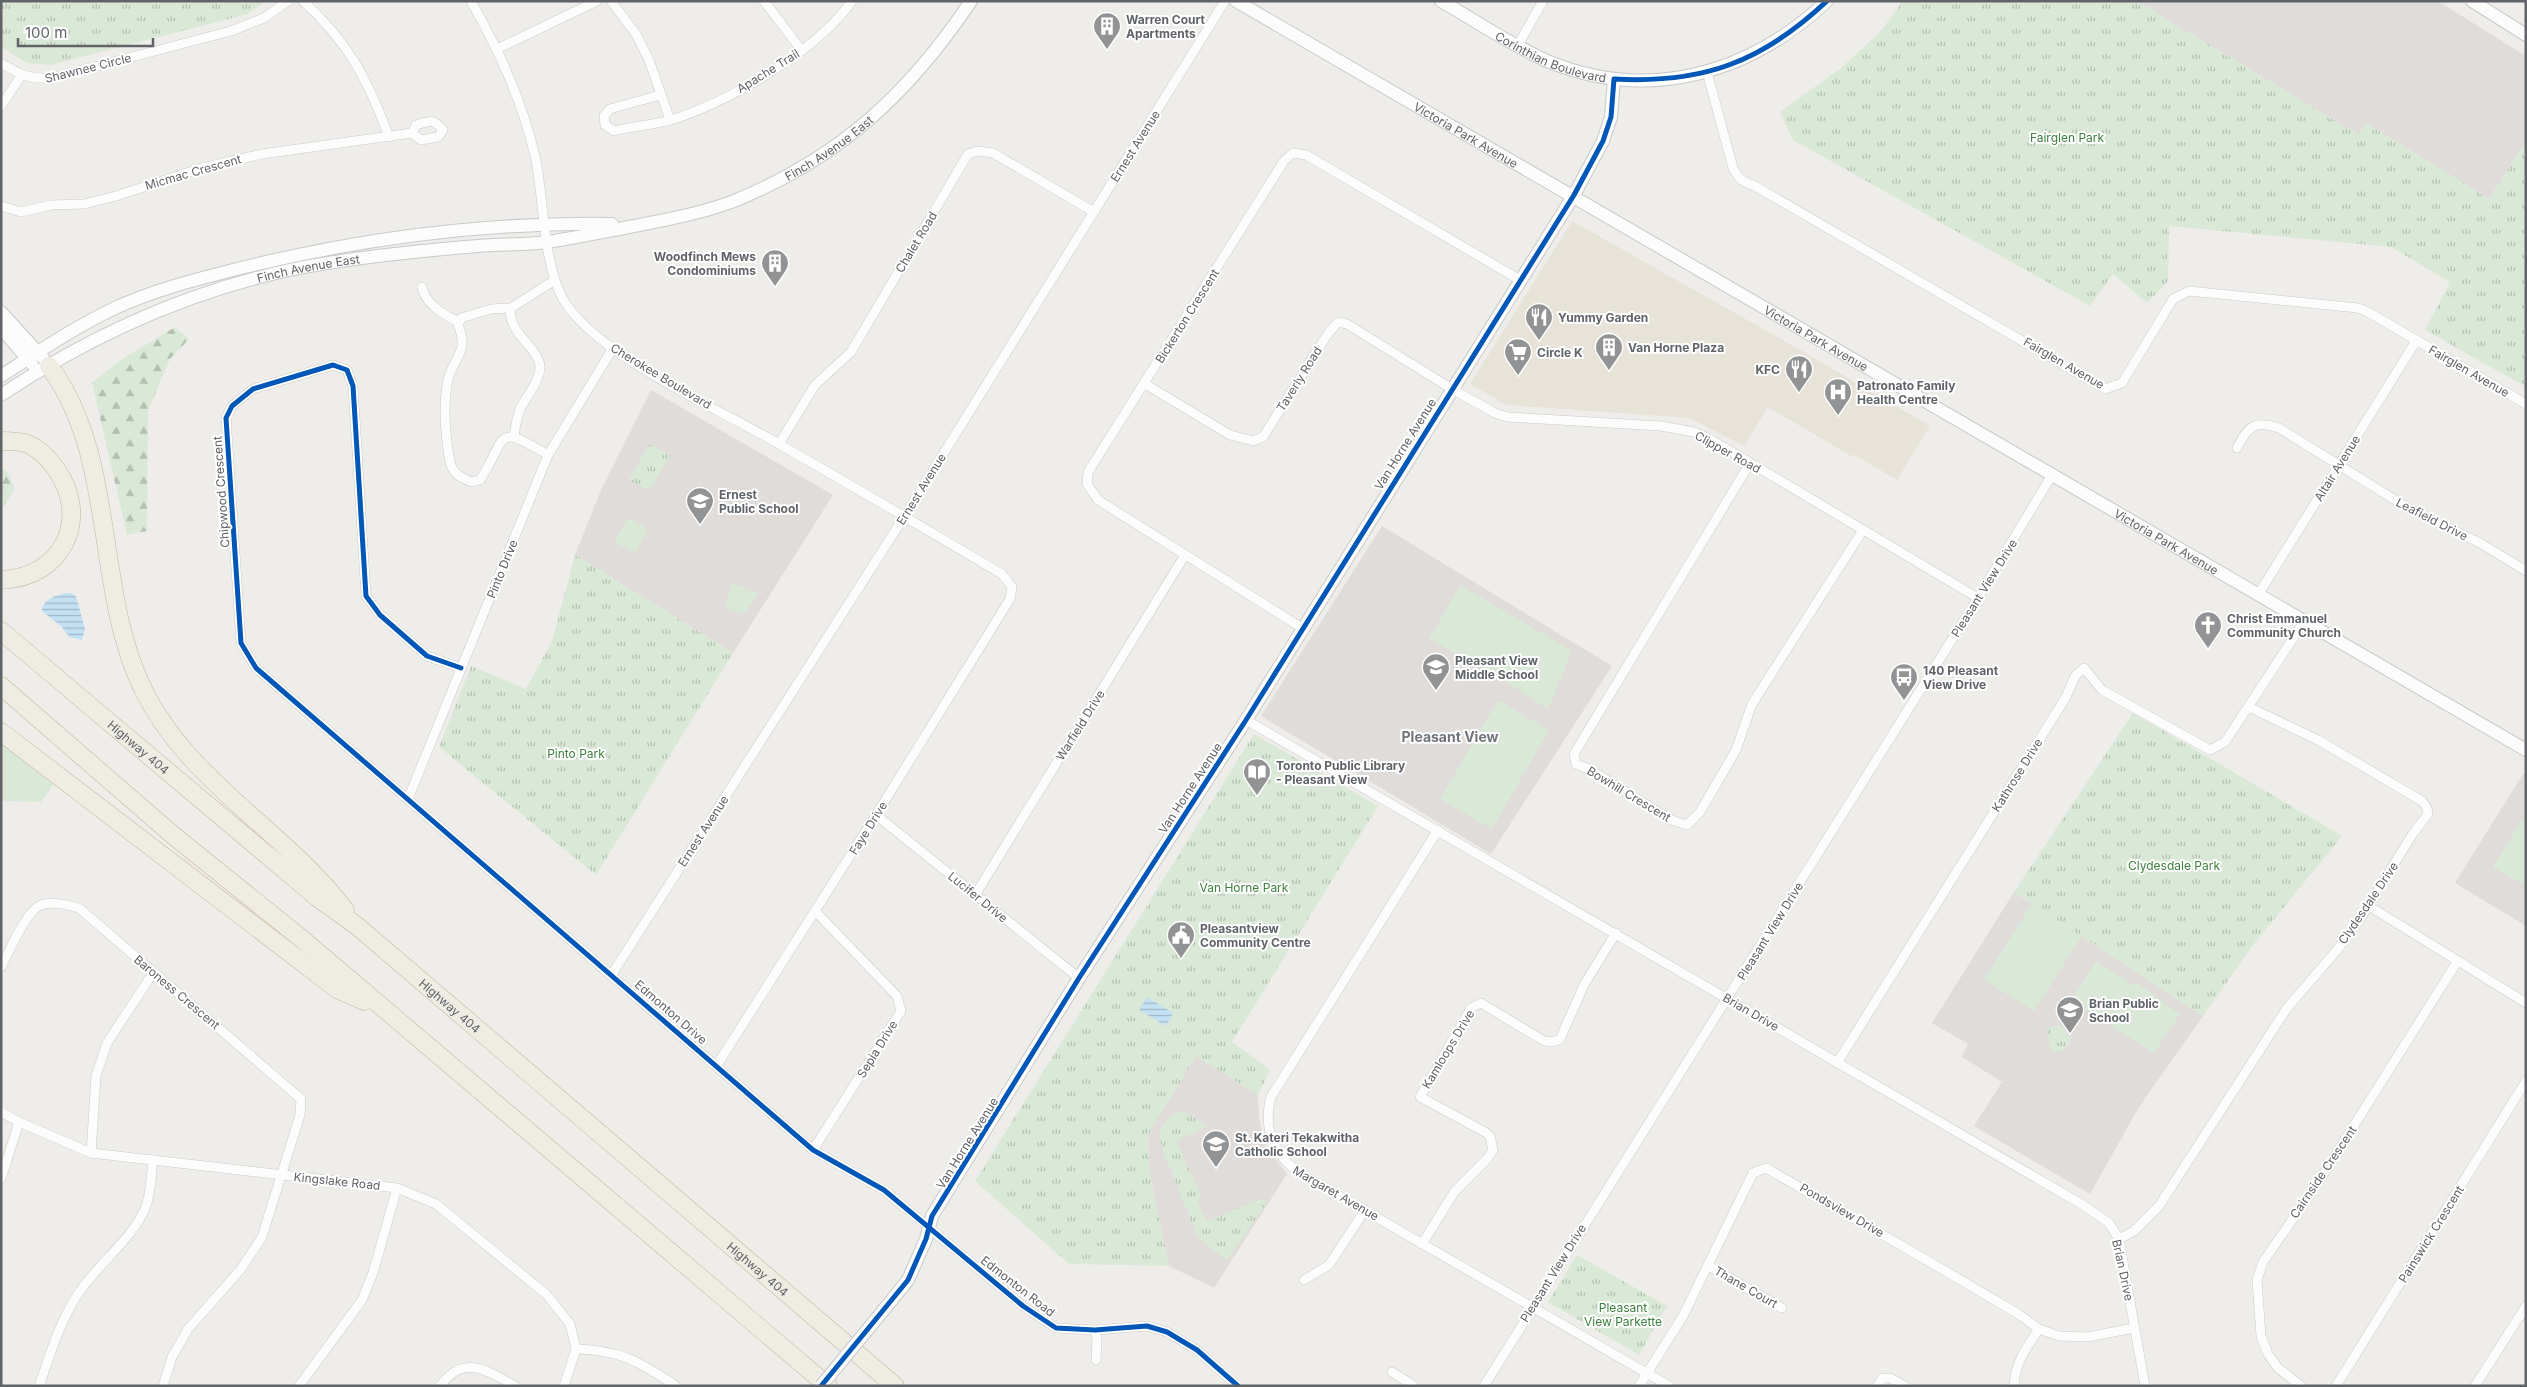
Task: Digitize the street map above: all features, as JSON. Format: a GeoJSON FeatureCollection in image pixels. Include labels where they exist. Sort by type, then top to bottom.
{"type":"FeatureCollection","features":[{"type":"Feature","properties":{"kind":"highway"},"geometry":{"type":"LineString","coordinates":[[44,369],[66,392],[83,428],[122,633],[142,687],[168,729],[191,757],[325,885],[357,926]]}},
{"type":"Feature","properties":{"kind":"highway"},"geometry":{"type":"LineString","coordinates":[[1,440],[27,444],[48,458],[66,482],[73,505],[71,526],[62,549],[46,566],[30,575],[1,580]]}},
{"type":"Feature","properties":{"kind":"highway","name":"Highway 404"},"geometry":{"type":"LineString","coordinates":[[1,631],[311,892],[357,926],[895,1386]]}},
{"type":"Feature","properties":{"kind":"highway"},"geometry":{"type":"LineString","coordinates":[[1,686],[174,836],[302,939],[382,1009],[828,1386]]}},
{"type":"Feature","properties":{"kind":"highway"},"geometry":{"type":"LineString","coordinates":[[1,732],[337,989],[382,1009]]}},
{"type":"Feature","properties":{"kind":"main road","name":"Finch Avenue East"},"geometry":{"type":"LineString","coordinates":[[1,395],[44,369],[135,320],[216,290],[284,272],[380,256],[479,246],[548,242],[665,221],[732,202],[786,178],[838,146],[883,109],[915,76],[950,32],[971,1]]}},
{"type":"Feature","properties":{"kind":"main road","name":"Victoria Park Avenue"},"geometry":{"type":"LineString","coordinates":[[1236,1],[1574,195],[2526,750]]}},
{"type":"Feature","properties":{"kind":"main road","name":"Corinthian Boulevard"},"geometry":{"type":"LineString","coordinates":[[1442,1],[1518,45],[1560,65],[1614,79],[1687,77],[1746,59],[1797,28],[1827,1]]}},
{"type":"Feature","properties":{"kind":"main road"},"geometry":{"type":"LineString","coordinates":[[2472,1],[2526,35]]}},
{"type":"Feature","properties":{"kind":"main road","name":"Van Horne Avenue"},"geometry":{"type":"LineString","coordinates":[[821,1386],[908,1280],[930,1226],[932,1216],[1079,978],[1246,720],[1574,195],[1603,142],[1611,117],[1614,79]]}},
{"type":"Feature","properties":{"kind":"main road","name":"Finch Avenue East"},"geometry":{"type":"LineString","coordinates":[[1,376],[33,355],[116,307],[200,278],[314,250],[362,242],[546,224],[640,224]]}},
{"type":"Feature","properties":{"kind":"main road"},"geometry":{"type":"LineString","coordinates":[[1,312],[44,369]]}},
{"type":"Feature","properties":{"kind":"main road"},"geometry":{"type":"LineString","coordinates":[[1,328],[33,355]]}},
{"type":"Feature","properties":{"kind":"street","name":"Shawnee Circle"},"geometry":{"type":"LineString","coordinates":[[1,63],[21,76],[37,80],[52,78],[231,31],[264,18],[288,1]]}},
{"type":"Feature","properties":{"kind":"street"},"geometry":{"type":"LineString","coordinates":[[303,1],[351,54],[367,82],[389,137]]}},
{"type":"Feature","properties":{"kind":"street","name":"Cherokee Boulevard"},"geometry":{"type":"LineString","coordinates":[[471,1],[512,80],[535,157],[555,280],[563,299],[583,325],[613,348],[662,380],[779,444],[1002,574],[1012,587]]}},
{"type":"Feature","properties":{"kind":"street"},"geometry":{"type":"LineString","coordinates":[[497,49],[597,1]]}},
{"type":"Feature","properties":{"kind":"street"},"geometry":{"type":"LineString","coordinates":[[611,1],[636,34],[649,60],[670,120]]}},
{"type":"Feature","properties":{"kind":"street"},"geometry":{"type":"LineString","coordinates":[[764,1],[802,51]]}},
{"type":"Feature","properties":{"kind":"street","name":"Apache Trail"},"geometry":{"type":"LineString","coordinates":[[660,95],[610,109],[604,116],[605,125],[614,131],[670,120],[720,99],[768,74],[802,51],[852,1]]}},
{"type":"Feature","properties":{"kind":"street","name":"Ernest Avenue"},"geometry":{"type":"LineString","coordinates":[[612,974],[904,517],[1225,1]]}},
{"type":"Feature","properties":{"kind":"street"},"geometry":{"type":"LineString","coordinates":[[1518,45],[1543,1]]}},
{"type":"Feature","properties":{"kind":"street","name":"Fairglen Avenue"},"geometry":{"type":"LineString","coordinates":[[1707,72],[1733,168],[1743,182],[1772,196],[2105,389],[2122,383],[2173,299],[2189,291],[2358,308],[2526,404]]}},
{"type":"Feature","properties":{"kind":"street"},"geometry":{"type":"LineString","coordinates":[[1,106],[21,76]]}},
{"type":"Feature","properties":{"kind":"street","name":"Micmac Crescent"},"geometry":{"type":"LineString","coordinates":[[1,206],[13,211],[30,212],[50,206],[84,204],[116,196],[202,168],[262,154],[412,134]]}},
{"type":"Feature","properties":{"kind":"street","name":"Chalet Road"},"geometry":{"type":"LineString","coordinates":[[779,444],[815,385],[851,352],[968,154],[977,151],[994,152],[1094,212]]}},
{"type":"Feature","properties":{"kind":"street","name":"Bickerton Crescent"},"geometry":{"type":"LineString","coordinates":[[1302,628],[1098,500],[1087,484],[1088,472],[1284,160],[1293,153],[1306,155],[1520,280]]}},
{"type":"Feature","properties":{"kind":"street"},"geometry":{"type":"LineString","coordinates":[[458,321],[463,316],[511,308],[555,280]]}},
{"type":"Feature","properties":{"kind":"street"},"geometry":{"type":"LineString","coordinates":[[422,287],[426,298],[451,319],[458,321]]}},
{"type":"Feature","properties":{"kind":"street"},"geometry":{"type":"LineString","coordinates":[[511,308],[510,316],[514,325],[537,358],[540,367],[538,376],[520,410],[514,436]]}},
{"type":"Feature","properties":{"kind":"street"},"geometry":{"type":"LineString","coordinates":[[458,321],[464,345],[449,376],[445,398],[448,454],[452,470],[472,482],[480,480],[498,444],[506,438],[514,436],[548,455]]}},
{"type":"Feature","properties":{"kind":"street","name":"Taverly Road"},"geometry":{"type":"LineString","coordinates":[[1145,384],[1230,436],[1253,441],[1263,437],[1327,335],[1338,322],[1347,324],[1452,389]]}},
{"type":"Feature","properties":{"kind":"street","name":"Altair Avenue"},"geometry":{"type":"LineString","coordinates":[[2258,595],[2416,341]]}},
{"type":"Feature","properties":{"kind":"street","name":"Pinto Drive"},"geometry":{"type":"LineString","coordinates":[[408,799],[548,455],[613,348]]}},
{"type":"Feature","properties":{"kind":"street","name":"Chipwood Crescent"},"geometry":{"type":"LineString","coordinates":[[408,799],[256,668],[241,644],[226,418],[232,406],[253,389],[333,365],[347,370],[353,386],[366,596],[380,615],[427,656],[461,668]]}},
{"type":"Feature","properties":{"kind":"street","name":"Clipper Road"},"geometry":{"type":"LineString","coordinates":[[1452,389],[1495,413],[1508,417],[1661,426],[1694,432],[1978,598]]}},
{"type":"Feature","properties":{"kind":"street","name":"Leafield Drive"},"geometry":{"type":"LineString","coordinates":[[2237,448],[2246,431],[2253,425],[2267,424],[2279,428],[2413,511],[2480,543],[2526,571]]}},
{"type":"Feature","properties":{"kind":"street","name":"Bowhill Crescent"},"geometry":{"type":"LineString","coordinates":[[1750,463],[1574,754],[1576,764],[1591,770],[1671,820],[1687,825],[1700,812],[1736,750],[1752,704],[1863,530]]}},
{"type":"Feature","properties":{"kind":"street","name":"Pleasant View Drive"},"geometry":{"type":"LineString","coordinates":[[1484,1386],[1533,1305],[1978,598],[2052,475]]}},
{"type":"Feature","properties":{"kind":"street","name":"Warfield Drive"},"geometry":{"type":"LineString","coordinates":[[976,895],[1185,555]]}},
{"type":"Feature","properties":{"kind":"street","name":"Faye Drive"},"geometry":{"type":"LineString","coordinates":[[716,1064],[876,815],[1010,599],[1012,587]]}},
{"type":"Feature","properties":{"kind":"street"},"geometry":{"type":"LineString","coordinates":[[2249,707],[2305,620]]}},
{"type":"Feature","properties":{"kind":"street","name":"Kathrose Drive"},"geometry":{"type":"LineString","coordinates":[[1837,1063],[2066,697],[2075,676],[2082,668],[2108,694],[2210,750],[2225,742],[2249,707]]}},
{"type":"Feature","properties":{"kind":"street","name":"Clydesdale Drive"},"geometry":{"type":"LineString","coordinates":[[2119,1239],[2134,1231],[2159,1206],[2287,1008],[2337,950],[2369,906],[2412,835],[2428,814],[2427,808],[2422,801],[2318,740],[2249,707]]}},
{"type":"Feature","properties":{"kind":"street","name":"Brian Drive"},"geometry":{"type":"LineString","coordinates":[[1246,720],[2083,1204],[2110,1224],[2119,1239],[2145,1386]]}},
{"type":"Feature","properties":{"kind":"street","name":"Edmonton Drive"},"geometry":{"type":"LineString","coordinates":[[408,799],[813,1150],[884,1190],[930,1226]]}},
{"type":"Feature","properties":{"kind":"street","name":"Lucifer Drive"},"geometry":{"type":"LineString","coordinates":[[876,815],[1079,978]]}},
{"type":"Feature","properties":{"kind":"street","name":"Margaret Avenue"},"geometry":{"type":"LineString","coordinates":[[1438,830],[1272,1097],[1268,1110],[1268,1126],[1272,1143],[1288,1165],[1422,1244],[1533,1305],[1669,1386]]}},
{"type":"Feature","properties":{"kind":"street","name":"Baroness Crescent"},"geometry":{"type":"LineString","coordinates":[[1,967],[30,914],[40,905],[59,904],[80,908],[153,973],[285,1083],[301,1099],[300,1115],[282,1175]]}},
{"type":"Feature","properties":{"kind":"street"},"geometry":{"type":"LineString","coordinates":[[2369,906],[2526,1003]]}},
{"type":"Feature","properties":{"kind":"street","name":"Sepia Drive"},"geometry":{"type":"LineString","coordinates":[[813,1150],[901,1011],[897,996],[815,911]]}},
{"type":"Feature","properties":{"kind":"street","name":"Kamloops Drive"},"geometry":{"type":"LineString","coordinates":[[1422,1244],[1454,1191],[1487,1159],[1493,1150],[1490,1136],[1485,1132],[1420,1098],[1471,1008],[1481,1003],[1487,1005],[1544,1041],[1552,1042],[1560,1039],[1584,983],[1616,933]]}},
{"type":"Feature","properties":{"kind":"street","name":"Cairnside Crescent"},"geometry":{"type":"LineString","coordinates":[[2301,1386],[2278,1368],[2268,1354],[2261,1336],[2257,1280],[2263,1262],[2319,1182],[2457,962]]}},
{"type":"Feature","properties":{"kind":"street"},"geometry":{"type":"LineString","coordinates":[[92,1153],[96,1076],[107,1043],[153,973]]}},
{"type":"Feature","properties":{"kind":"street","name":"Painswick Crescent"},"geometry":{"type":"LineString","coordinates":[[2336,1386],[2526,1081]]}},
{"type":"Feature","properties":{"kind":"street","name":"Kingslake Road"},"geometry":{"type":"LineString","coordinates":[[1,1112],[19,1122],[92,1153],[397,1188],[436,1204],[547,1295],[570,1324],[576,1349]]}},
{"type":"Feature","properties":{"kind":"street"},"geometry":{"type":"LineString","coordinates":[[1,1179],[19,1122]]}},
{"type":"Feature","properties":{"kind":"street"},"geometry":{"type":"LineString","coordinates":[[39,1386],[60,1329],[78,1294],[127,1236],[144,1212],[150,1188],[153,1160]]}},
{"type":"Feature","properties":{"kind":"street","name":"Pondsview Drive"},"geometry":{"type":"LineString","coordinates":[[1640,1386],[1683,1316],[1709,1266],[1718,1241],[1753,1174],[1766,1168],[1924,1258],[2020,1315],[2038,1329],[2059,1336],[2087,1338],[2134,1328]]}},
{"type":"Feature","properties":{"kind":"street"},"geometry":{"type":"LineString","coordinates":[[164,1386],[172,1357],[188,1329],[241,1268],[262,1237],[282,1175]]}},
{"type":"Feature","properties":{"kind":"street"},"geometry":{"type":"LineString","coordinates":[[299,1386],[362,1300],[373,1273],[397,1188]]}},
{"type":"Feature","properties":{"kind":"street"},"geometry":{"type":"LineString","coordinates":[[1304,1280],[1328,1265],[1365,1210]]}},
{"type":"Feature","properties":{"kind":"street","name":"Edmonton Road"},"geometry":{"type":"LineString","coordinates":[[930,1226],[1024,1306],[1056,1328],[1095,1330],[1147,1326],[1166,1332],[1197,1350],[1238,1386]]}},
{"type":"Feature","properties":{"kind":"street","name":"Thane Court"},"geometry":{"type":"LineString","coordinates":[[1709,1266],[1782,1308]]}},
{"type":"Feature","properties":{"kind":"street"},"geometry":{"type":"LineString","coordinates":[[2475,1386],[2526,1306]]}},
{"type":"Feature","properties":{"kind":"street"},"geometry":{"type":"LineString","coordinates":[[2014,1386],[2014,1375],[2022,1354],[2038,1329]]}},
{"type":"Feature","properties":{"kind":"street"},"geometry":{"type":"LineString","coordinates":[[1095,1330],[1096,1360]]}},
{"type":"Feature","properties":{"kind":"street"},"geometry":{"type":"LineString","coordinates":[[564,1386],[576,1349],[603,1349],[637,1360],[676,1386]]}},
{"type":"Feature","properties":{"kind":"street"},"geometry":{"type":"LineString","coordinates":[[440,1386],[445,1379],[463,1367],[479,1367],[515,1386]]}},
{"type":"Feature","properties":{"kind":"street"},"geometry":{"type":"LineString","coordinates":[[1392,1372],[1414,1386]]}},
{"type":"Feature","properties":{"kind":"street"},"geometry":{"type":"LineString","coordinates":[[1877,1386],[1883,1378],[1890,1378],[1905,1386]]}},
{"type":"Feature","properties":{"kind":"shaded area"},"geometry":{"type":"Polygon","coordinates":[[[2136,1],[2438,1],[2526,56],[2526,142],[2489,199],[2366,123],[2359,135],[2136,1]]]}},
{"type":"Feature","properties":{"kind":"shaded area"},"geometry":{"type":"Polygon","coordinates":[[[1572,221],[1930,426],[1897,480],[1855,455],[1853,457],[1768,407],[1744,446],[1689,418],[1506,405],[1470,384],[1572,221]]]}},
{"type":"Feature","properties":{"kind":"shaded area","name":"Ernest Public School"},"geometry":{"type":"Polygon","coordinates":[[[651,390],[833,495],[733,653],[575,555],[601,490],[651,390]]]}},
{"type":"Feature","properties":{"kind":"shaded area","name":"Pleasant View Middle School"},"geometry":{"type":"Polygon","coordinates":[[[1382,526],[1612,666],[1491,854],[1261,716],[1382,526]]]}},
{"type":"Feature","properties":{"kind":"shaded area"},"geometry":{"type":"Polygon","coordinates":[[[2523,774],[2526,775],[2526,926],[2455,883],[2523,774]]]}},
{"type":"Feature","properties":{"kind":"shaded area","name":"Brian Public School"},"geometry":{"type":"Polygon","coordinates":[[[2014,892],[2203,1016],[2139,1107],[2090,1194],[1974,1126],[2002,1082],[1962,1057],[1968,1044],[1932,1023],[2014,892]]]}},
{"type":"Feature","properties":{"kind":"shaded area","name":"St. Kateri Tekakwitha Catholic School"},"geometry":{"type":"Polygon","coordinates":[[[1196,1056],[1258,1095],[1259,1118],[1265,1145],[1287,1174],[1214,1288],[1169,1266],[1150,1176],[1148,1134],[1196,1056]]]}},
{"type":"Feature","properties":{"kind":"green space"},"geometry":{"type":"Polygon","coordinates":[[[1,1],[266,1],[248,14],[50,65],[27,63],[1,47],[1,1]]]}},
{"type":"Feature","properties":{"kind":"green space","name":"Fairglen Park"},"geometry":{"type":"Polygon","coordinates":[[[1903,1],[2136,1],[2359,135],[2366,123],[2489,199],[2526,142],[2526,387],[2425,330],[2450,282],[2391,247],[2169,226],[2168,281],[2147,303],[2113,274],[2090,306],[1793,140],[1780,112],[1841,68],[1880,32],[1903,1]]]}},
{"type":"Feature","properties":{"kind":"green space"},"geometry":{"type":"Polygon","coordinates":[[[175,327],[189,339],[170,359],[148,410],[147,531],[127,535],[92,383],[119,361],[175,327]]]}},
{"type":"Feature","properties":{"kind":"green space"},"geometry":{"type":"Polygon","coordinates":[[[649,444],[670,455],[649,491],[629,480],[649,444]]]}},
{"type":"Feature","properties":{"kind":"green space"},"geometry":{"type":"Polygon","coordinates":[[[1,467],[8,473],[15,489],[1,510],[1,467]]]}},
{"type":"Feature","properties":{"kind":"green space"},"geometry":{"type":"Polygon","coordinates":[[[628,518],[648,529],[636,553],[614,542],[628,518]]]}},
{"type":"Feature","properties":{"kind":"green space","name":"Pinto Park"},"geometry":{"type":"Polygon","coordinates":[[[575,555],[733,653],[596,875],[439,747],[471,666],[526,689],[552,641],[575,555]]]}},
{"type":"Feature","properties":{"kind":"green space"},"geometry":{"type":"Polygon","coordinates":[[[731,583],[758,593],[744,614],[725,609],[731,583]]]}},
{"type":"Feature","properties":{"kind":"green space"},"geometry":{"type":"Polygon","coordinates":[[[1460,585],[1572,651],[1548,709],[1494,674],[1429,639],[1460,585]]]}},
{"type":"Feature","properties":{"kind":"green space"},"geometry":{"type":"Polygon","coordinates":[[[1498,700],[1549,730],[1492,829],[1440,799],[1498,700]]]}},
{"type":"Feature","properties":{"kind":"green space","name":"Clydesdale Park"},"geometry":{"type":"Polygon","coordinates":[[[2133,713],[2342,836],[2253,945],[2203,1016],[2014,892],[2133,713]]]}},
{"type":"Feature","properties":{"kind":"green space","name":"Van Horne Park"},"geometry":{"type":"Polygon","coordinates":[[[1254,734],[1378,806],[1232,1042],[1270,1070],[1258,1095],[1196,1056],[1148,1134],[1150,1176],[1169,1266],[1069,1264],[975,1181],[1254,734]]]}},
{"type":"Feature","properties":{"kind":"green space"},"geometry":{"type":"Polygon","coordinates":[[[1,741],[57,779],[41,802],[1,801],[1,741]]]}},
{"type":"Feature","properties":{"kind":"green space"},"geometry":{"type":"Polygon","coordinates":[[[2522,819],[2526,821],[2526,886],[2493,867],[2522,819]]]}},
{"type":"Feature","properties":{"kind":"green space"},"geometry":{"type":"Polygon","coordinates":[[[2055,866],[2106,898],[2034,1011],[1984,980],[2055,866]]]}},
{"type":"Feature","properties":{"kind":"green space"},"geometry":{"type":"Polygon","coordinates":[[[2096,961],[2135,986],[2137,983],[2180,1014],[2154,1053],[2071,1001],[2096,961]]]}},
{"type":"Feature","properties":{"kind":"green space"},"geometry":{"type":"Polygon","coordinates":[[[2060,1025],[2072,1038],[2065,1051],[2051,1051],[2046,1028],[2060,1025]]]}},
{"type":"Feature","properties":{"kind":"green space"},"geometry":{"type":"Polygon","coordinates":[[[1182,1111],[1208,1126],[1176,1141],[1202,1197],[1197,1200],[1207,1221],[1261,1199],[1268,1201],[1227,1260],[1198,1238],[1162,1149],[1159,1131],[1170,1116],[1182,1111]]]}},
{"type":"Feature","properties":{"kind":"green space","name":"Pleasant View Parkette"},"geometry":{"type":"Polygon","coordinates":[[[1577,1255],[1667,1306],[1639,1355],[1548,1302],[1577,1255]]]}},
{"type":"Feature","properties":{"kind":"water"},"geometry":{"type":"Polygon","coordinates":[[[65,593],[71,593],[76,596],[85,629],[82,640],[69,637],[62,627],[42,611],[47,601],[65,593]]]}},
{"type":"Feature","properties":{"kind":"water"},"geometry":{"type":"Polygon","coordinates":[[[1147,997],[1173,1013],[1166,1026],[1139,1010],[1147,997]]]}},
{"type":"Feature","properties":{"kind":"cycle path"},"geometry":{"type":"LineString","coordinates":[[821,1386],[908,1280],[926,1239],[932,1216],[1079,978],[1246,720],[1574,195],[1603,141],[1611,117],[1614,79],[1646,80],[1676,78],[1730,65],[1755,54],[1779,40],[1827,1]]}},
{"type":"Feature","properties":{"kind":"cycle path"},"geometry":{"type":"LineString","coordinates":[[461,668],[427,656],[380,615],[366,596],[353,386],[347,370],[333,365],[253,389],[232,406],[226,418],[241,643],[256,668],[813,1150],[884,1190],[1023,1306],[1056,1328],[1095,1330],[1147,1326],[1167,1332],[1197,1350],[1238,1386]]}},
{"type":"Feature","properties":{"kind":"place","name":"Warren Court Apartments"},"geometry":{"type":"Point","coordinates":[1107,50]}},
{"type":"Feature","properties":{"kind":"place","name":"Woodfinch Mews Condominiums"},"geometry":{"type":"Point","coordinates":[775,287]}},
{"type":"Feature","properties":{"kind":"place","name":"Yummy Garden"},"geometry":{"type":"Point","coordinates":[1539,341]}},
{"type":"Feature","properties":{"kind":"place","name":"Van Horne Plaza"},"geometry":{"type":"Point","coordinates":[1609,371]}},
{"type":"Feature","properties":{"kind":"place","name":"Circle K"},"geometry":{"type":"Point","coordinates":[1518,376]}},
{"type":"Feature","properties":{"kind":"place","name":"KFC"},"geometry":{"type":"Point","coordinates":[1799,393]}},
{"type":"Feature","properties":{"kind":"place","name":"Patronato Family Health Centre"},"geometry":{"type":"Point","coordinates":[1838,416]}},
{"type":"Feature","properties":{"kind":"place","name":"Ernest Public School"},"geometry":{"type":"Point","coordinates":[700,525]}},
{"type":"Feature","properties":{"kind":"place","name":"Christ Emmanuel Community Church"},"geometry":{"type":"Point","coordinates":[2208,649]}},
{"type":"Feature","properties":{"kind":"place","name":"Pleasant View Middle School"},"geometry":{"type":"Point","coordinates":[1436,691]}},
{"type":"Feature","properties":{"kind":"place","name":"140 Pleasant View Drive"},"geometry":{"type":"Point","coordinates":[1904,701]}},
{"type":"Feature","properties":{"kind":"place","name":"Toronto Public Library - Pleasant View"},"geometry":{"type":"Point","coordinates":[1257,796]}},
{"type":"Feature","properties":{"kind":"place","name":"Pleasantview Community Centre"},"geometry":{"type":"Point","coordinates":[1181,959]}},
{"type":"Feature","properties":{"kind":"place","name":"Brian Public School"},"geometry":{"type":"Point","coordinates":[2070,1034]}},
{"type":"Feature","properties":{"kind":"place","name":"St. Kateri Tekakwitha Catholic School"},"geometry":{"type":"Point","coordinates":[1216,1168]}},
{"type":"Feature","properties":{"kind":"district","name":"Pleasant View"},"geometry":{"type":"Point","coordinates":[1450,736]}}]}
